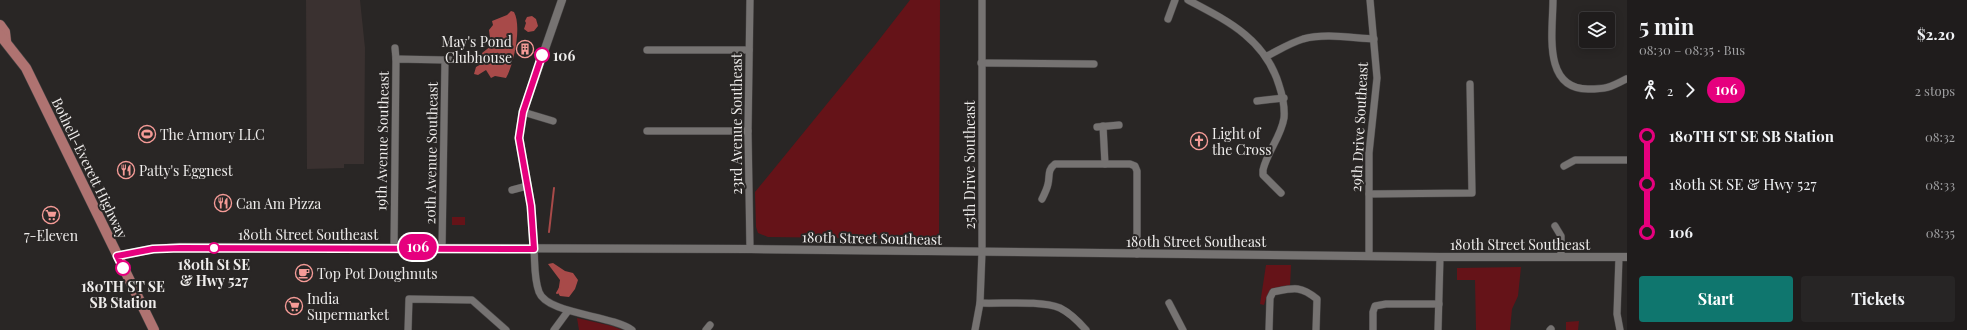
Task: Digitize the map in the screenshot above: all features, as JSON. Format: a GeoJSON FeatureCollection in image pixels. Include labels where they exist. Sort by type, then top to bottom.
{"type":"FeatureCollection","features":[{"type":"Feature","properties":{"kind":"main road","name":"Bothell-Everett Highway"},"geometry":{"type":"LineString","coordinates":[[0,25],[5,32],[2,39],[26,68],[154,330]]}},
{"type":"Feature","properties":{"kind":"street"},"geometry":{"type":"LineString","coordinates":[[562,0],[523,112],[519,138],[531,206],[536,282],[540,294],[547,301],[568,311],[608,319],[624,325],[632,330]]}},
{"type":"Feature","properties":{"kind":"street","name":"23rd Avenue Southeast"},"geometry":{"type":"LineString","coordinates":[[750,0],[748,131],[750,249]]}},
{"type":"Feature","properties":{"kind":"street","name":"25th Drive Southeast"},"geometry":{"type":"LineString","coordinates":[[975,330],[980,303],[982,252],[982,0]]}},
{"type":"Feature","properties":{"kind":"street"},"geometry":{"type":"LineString","coordinates":[[1168,19],[1175,0]]}},
{"type":"Feature","properties":{"kind":"street"},"geometry":{"type":"LineString","coordinates":[[1188,0],[1214,14],[1247,36],[1267,56],[1276,75],[1284,98],[1284,120],[1263,170],[1263,175],[1281,193]]}},
{"type":"Feature","properties":{"kind":"street","name":"29th Drive Southeast"},"geometry":{"type":"LineString","coordinates":[[1369,256],[1369,153],[1377,78],[1370,0]]}},
{"type":"Feature","properties":{"kind":"street"},"geometry":{"type":"LineString","coordinates":[[1553,0],[1552,52],[1554,64],[1560,77],[1570,85],[1581,89],[1609,89],[1626,79]]}},
{"type":"Feature","properties":{"kind":"street"},"geometry":{"type":"LineString","coordinates":[[1267,56],[1284,46],[1304,39],[1318,37],[1374,39]]}},
{"type":"Feature","properties":{"kind":"street"},"geometry":{"type":"LineString","coordinates":[[395,48],[396,59]]}},
{"type":"Feature","properties":{"kind":"street"},"geometry":{"type":"LineString","coordinates":[[647,50],[749,50]]}},
{"type":"Feature","properties":{"kind":"street","name":"19th Avenue Southeast"},"geometry":{"type":"LineString","coordinates":[[394,247],[396,59],[445,60]]}},
{"type":"Feature","properties":{"kind":"street"},"geometry":{"type":"LineString","coordinates":[[445,60],[462,60]]}},
{"type":"Feature","properties":{"kind":"street","name":"20th Avenue Southeast"},"geometry":{"type":"LineString","coordinates":[[442,248],[445,60]]}},
{"type":"Feature","properties":{"kind":"street"},"geometry":{"type":"LineString","coordinates":[[981,63],[1094,64]]}},
{"type":"Feature","properties":{"kind":"street"},"geometry":{"type":"LineString","coordinates":[[1369,194],[1472,193],[1470,84]]}},
{"type":"Feature","properties":{"kind":"street"},"geometry":{"type":"LineString","coordinates":[[1257,101],[1284,98]]}},
{"type":"Feature","properties":{"kind":"street"},"geometry":{"type":"LineString","coordinates":[[523,112],[553,121]]}},
{"type":"Feature","properties":{"kind":"street"},"geometry":{"type":"LineString","coordinates":[[1105,164],[1100,126],[1119,126]]}},
{"type":"Feature","properties":{"kind":"street"},"geometry":{"type":"LineString","coordinates":[[647,131],[748,131]]}},
{"type":"Feature","properties":{"kind":"street"},"geometry":{"type":"LineString","coordinates":[[1564,166],[1575,160],[1627,160]]}},
{"type":"Feature","properties":{"kind":"street"},"geometry":{"type":"LineString","coordinates":[[1042,199],[1048,184],[1048,173],[1051,167],[1055,164],[1130,164],[1135,166],[1137,171],[1137,254]]}},
{"type":"Feature","properties":{"kind":"street"},"geometry":{"type":"LineString","coordinates":[[512,190],[527,186]]}},
{"type":"Feature","properties":{"kind":"street"},"geometry":{"type":"LineString","coordinates":[[1555,226],[1561,236],[1561,257]]}},
{"type":"Feature","properties":{"kind":"street","name":"180th Street Southeast"},"geometry":{"type":"LineString","coordinates":[[117,256],[153,249],[180,248],[394,247],[534,249],[750,249],[1440,257],[1623,257]]}},
{"type":"Feature","properties":{"kind":"street"},"geometry":{"type":"LineString","coordinates":[[1438,330],[1440,257]]}},
{"type":"Feature","properties":{"kind":"street"},"geometry":{"type":"LineString","coordinates":[[1620,330],[1617,314],[1623,257]]}},
{"type":"Feature","properties":{"kind":"street"},"geometry":{"type":"LineString","coordinates":[[1269,330],[1270,298],[1273,292],[1290,289],[1306,290],[1317,299],[1316,330]]}},
{"type":"Feature","properties":{"kind":"street"},"geometry":{"type":"LineString","coordinates":[[408,330],[409,299],[472,300],[506,330]]}},
{"type":"Feature","properties":{"kind":"street"},"geometry":{"type":"LineString","coordinates":[[980,303],[1043,305],[1060,308],[1079,322],[1086,330]]}},
{"type":"Feature","properties":{"kind":"street"},"geometry":{"type":"LineString","coordinates":[[1169,303],[1183,330]]}},
{"type":"Feature","properties":{"kind":"street"},"geometry":{"type":"LineString","coordinates":[[1373,330],[1373,312],[1375,306],[1386,304],[1439,304]]}},
{"type":"Feature","properties":{"kind":"street"},"geometry":{"type":"LineString","coordinates":[[554,330],[568,311]]}},
{"type":"Feature","properties":{"kind":"shaded area"},"geometry":{"type":"Polygon","coordinates":[[[306,0],[360,0],[365,48],[364,164],[344,164],[344,168],[307,169],[306,0]]]}},
{"type":"Feature","properties":{"kind":"shaded area"},"geometry":{"type":"Polygon","coordinates":[[[910,0],[940,0],[939,239],[768,237],[758,233],[756,227],[755,192],[910,0]]]}},
{"type":"Feature","properties":{"kind":"shaded area"},"geometry":{"type":"Polygon","coordinates":[[[511,11],[514,12],[516,18],[517,35],[512,64],[506,78],[495,76],[491,78],[486,70],[478,75],[474,74],[476,67],[485,62],[482,53],[491,46],[489,30],[493,25],[492,21],[507,15],[511,11]]]}},
{"type":"Feature","properties":{"kind":"shaded area"},"geometry":{"type":"Polygon","coordinates":[[[532,16],[536,19],[538,26],[534,31],[528,32],[524,29],[526,23],[525,21],[527,17],[532,16]]]}},
{"type":"Feature","properties":{"kind":"shaded area"},"geometry":{"type":"Polygon","coordinates":[[[452,217],[465,217],[465,225],[452,225],[452,217]]]}},
{"type":"Feature","properties":{"kind":"shaded area"},"geometry":{"type":"Polygon","coordinates":[[[553,263],[565,271],[573,273],[578,280],[575,289],[569,297],[560,296],[558,293],[560,280],[548,264],[553,263]]]}},
{"type":"Feature","properties":{"kind":"shaded area"},"geometry":{"type":"Polygon","coordinates":[[[1266,265],[1291,265],[1290,287],[1275,288],[1272,290],[1264,305],[1260,304],[1266,265]]]}},
{"type":"Feature","properties":{"kind":"shaded area"},"geometry":{"type":"Polygon","coordinates":[[[1521,267],[1518,296],[1512,309],[1510,330],[1476,330],[1475,280],[1457,280],[1457,268],[1521,267]]]}},
{"type":"Feature","properties":{"kind":"shaded area"},"geometry":{"type":"Polygon","coordinates":[[[577,318],[612,326],[622,330],[579,330],[577,318]]]}},
{"type":"Feature","properties":{"kind":"shaded area"},"geometry":{"type":"Polygon","coordinates":[[[1579,321],[1578,330],[1566,330],[1566,322],[1579,321]]]}},
{"type":"Feature","properties":{"kind":"waterway"},"geometry":{"type":"LineString","coordinates":[[549,232],[554,188]]}},
{"type":"Feature","properties":{"kind":"waterway"},"geometry":{"type":"LineString","coordinates":[[557,293],[560,288]]}},
{"type":"Feature","properties":{"kind":"bus line","name":"106"},"geometry":{"type":"LineString","coordinates":[[123,268],[117,256],[153,249],[394,247],[534,249],[531,206],[522,163],[519,138],[523,112],[542,55]]}},
{"type":"Feature","properties":{"kind":"place","name":"May's Pond Clubhouse"},"geometry":{"type":"Point","coordinates":[525,49]}},
{"type":"Feature","properties":{"kind":"place","name":"106"},"geometry":{"type":"Point","coordinates":[542,55]}},
{"type":"Feature","properties":{"kind":"place","name":"The Armory LLC"},"geometry":{"type":"Point","coordinates":[147,134]}},
{"type":"Feature","properties":{"kind":"place","name":"Light of the Cross"},"geometry":{"type":"Point","coordinates":[1199,141]}},
{"type":"Feature","properties":{"kind":"place","name":"Patty's Eggnest"},"geometry":{"type":"Point","coordinates":[126,170]}},
{"type":"Feature","properties":{"kind":"place","name":"Can Am Pizza"},"geometry":{"type":"Point","coordinates":[223,203]}},
{"type":"Feature","properties":{"kind":"place","name":"7-Eleven"},"geometry":{"type":"Point","coordinates":[51,215]}},
{"type":"Feature","properties":{"kind":"place","name":"180th St SE & Hwy 527"},"geometry":{"type":"Point","coordinates":[214,248]}},
{"type":"Feature","properties":{"kind":"place","name":"180TH ST SE SB Station"},"geometry":{"type":"Point","coordinates":[123,268]}},
{"type":"Feature","properties":{"kind":"place","name":"Top Pot Doughnuts"},"geometry":{"type":"Point","coordinates":[304,273]}},
{"type":"Feature","properties":{"kind":"place","name":"India Supermarket"},"geometry":{"type":"Point","coordinates":[294,306]}}]}
